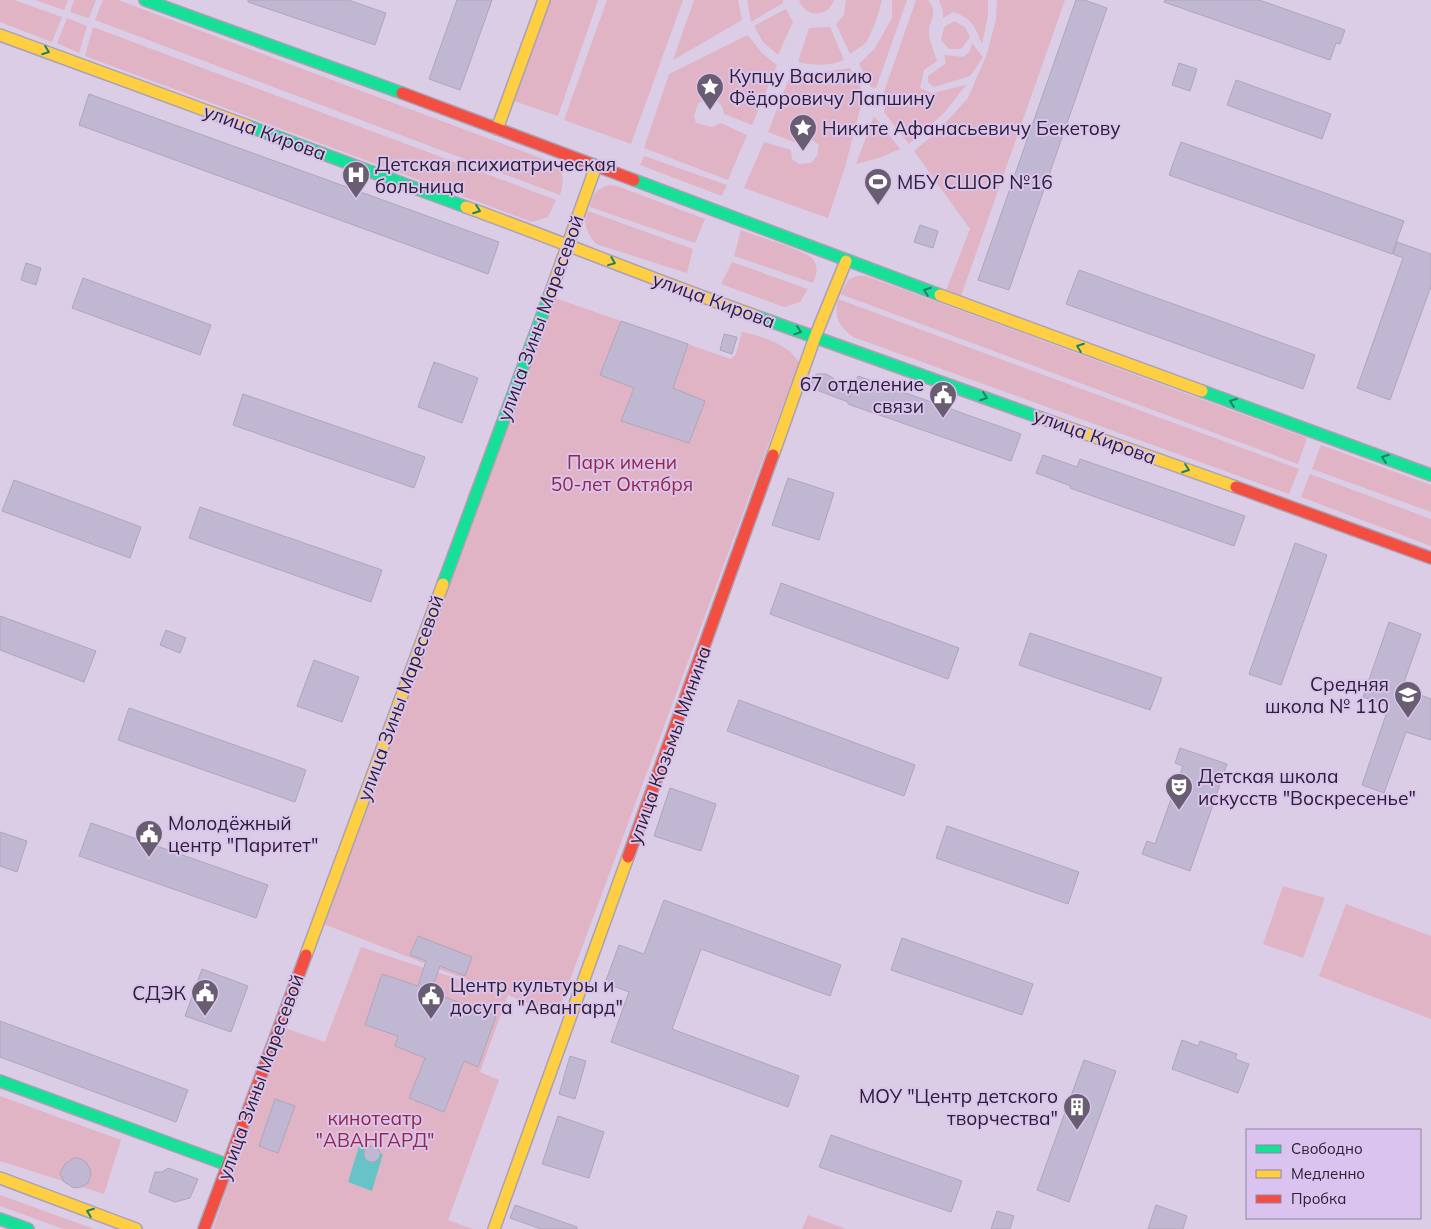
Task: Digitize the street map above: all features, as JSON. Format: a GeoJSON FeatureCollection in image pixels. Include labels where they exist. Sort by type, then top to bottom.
{"type":"FeatureCollection","features":[{"type":"Feature","properties":{"kind":"main road"},"geometry":{"type":"LineString","coordinates":[[146,0],[497,128],[846,261],[1431,475]]}},
{"type":"Feature","properties":{"kind":"main road"},"geometry":{"type":"LineString","coordinates":[[497,128],[544,0]]}},
{"type":"Feature","properties":{"kind":"main road","name":"улица Кирова"},"geometry":{"type":"LineString","coordinates":[[0,34],[567,244],[681,290],[1268,498],[1431,558]]}},
{"type":"Feature","properties":{"kind":"main road","name":"улица Зины Маресевой"},"geometry":{"type":"LineString","coordinates":[[204,1229],[596,166]]}},
{"type":"Feature","properties":{"kind":"main road","name":"улица Козьмы Минина"},"geometry":{"type":"LineString","coordinates":[[494,1229],[815,337],[846,261]]}},
{"type":"Feature","properties":{"kind":"main road"},"geometry":{"type":"LineString","coordinates":[[0,1081],[228,1164]]}},
{"type":"Feature","properties":{"kind":"main road"},"geometry":{"type":"LineString","coordinates":[[0,1178],[136,1229]]}},
{"type":"Feature","properties":{"kind":"main road"},"geometry":{"type":"LineString","coordinates":[[0,1219],[28,1229]]}},
{"type":"Feature","properties":{"kind":"green space"},"geometry":{"type":"Polygon","coordinates":[[[0,0],[14,0],[62,17],[52,42],[0,22],[0,0]]]}},
{"type":"Feature","properties":{"kind":"green space"},"geometry":{"type":"Polygon","coordinates":[[[35,0],[68,0],[64,10],[35,0]]]}},
{"type":"Feature","properties":{"kind":"green space"},"geometry":{"type":"Polygon","coordinates":[[[74,0],[96,0],[89,18],[70,12],[74,0]]]}},
{"type":"Feature","properties":{"kind":"green space"},"geometry":{"type":"Polygon","coordinates":[[[103,0],[118,0],[557,164],[563,179],[560,195],[95,20],[103,0]]]}},
{"type":"Feature","properties":{"kind":"green space"},"geometry":{"type":"Polygon","coordinates":[[[551,0],[598,0],[558,116],[514,101],[551,0]]]}},
{"type":"Feature","properties":{"kind":"green space"},"geometry":{"type":"Polygon","coordinates":[[[607,0],[683,0],[631,144],[564,120],[607,0]]]}},
{"type":"Feature","properties":{"kind":"green space"},"geometry":{"type":"Polygon","coordinates":[[[694,0],[738,0],[742,20],[673,60],[694,0]]]}},
{"type":"Feature","properties":{"kind":"green space"},"geometry":{"type":"Polygon","coordinates":[[[747,0],[783,0],[783,3],[751,22],[747,0]]]}},
{"type":"Feature","properties":{"kind":"green space"},"geometry":{"type":"Polygon","coordinates":[[[799,0],[834,0],[827,10],[816,14],[806,10],[799,0]]]}},
{"type":"Feature","properties":{"kind":"green space"},"geometry":{"type":"Polygon","coordinates":[[[846,0],[882,0],[876,21],[866,43],[850,54],[836,24],[844,15],[846,0]]]}},
{"type":"Feature","properties":{"kind":"green space"},"geometry":{"type":"Polygon","coordinates":[[[892,0],[907,0],[876,88],[871,87],[859,64],[875,48],[892,18],[892,0]]]}},
{"type":"Feature","properties":{"kind":"green space"},"geometry":{"type":"Polygon","coordinates":[[[916,0],[928,0],[933,10],[929,34],[937,61],[924,70],[920,88],[932,93],[966,85],[943,114],[909,144],[884,112],[888,99],[884,92],[916,0]]]}},
{"type":"Feature","properties":{"kind":"green space"},"geometry":{"type":"Polygon","coordinates":[[[939,0],[988,0],[988,15],[982,44],[975,27],[965,17],[953,12],[943,18],[943,11],[939,0]]]}},
{"type":"Feature","properties":{"kind":"green space"},"geometry":{"type":"Polygon","coordinates":[[[997,0],[1065,0],[960,299],[945,293],[970,229],[914,151],[938,131],[968,98],[987,54],[996,19],[997,0]]]}},
{"type":"Feature","properties":{"kind":"green space"},"geometry":{"type":"Polygon","coordinates":[[[786,9],[793,22],[778,55],[763,42],[754,26],[786,9]]]}},
{"type":"Feature","properties":{"kind":"green space"},"geometry":{"type":"Polygon","coordinates":[[[67,18],[87,26],[79,53],[57,43],[67,18]]]}},
{"type":"Feature","properties":{"kind":"green space"},"geometry":{"type":"Polygon","coordinates":[[[954,21],[965,27],[970,37],[961,49],[949,49],[941,40],[944,27],[954,21]]]}},
{"type":"Feature","properties":{"kind":"green space"},"geometry":{"type":"Polygon","coordinates":[[[93,27],[556,200],[548,217],[532,222],[85,56],[93,27]]]}},
{"type":"Feature","properties":{"kind":"green space"},"geometry":{"type":"Polygon","coordinates":[[[830,27],[844,60],[821,65],[798,62],[809,28],[830,27]]]}},
{"type":"Feature","properties":{"kind":"green space"},"geometry":{"type":"Polygon","coordinates":[[[748,35],[762,53],[777,65],[752,125],[724,114],[718,102],[706,98],[698,104],[694,116],[696,123],[712,127],[721,123],[747,135],[728,180],[644,148],[669,74],[748,35]]]}},
{"type":"Feature","properties":{"kind":"green space"},"geometry":{"type":"Polygon","coordinates":[[[972,43],[983,57],[970,76],[934,87],[928,82],[928,76],[946,63],[944,55],[963,57],[970,51],[972,43]]]}},
{"type":"Feature","properties":{"kind":"green space"},"geometry":{"type":"Polygon","coordinates":[[[850,68],[864,94],[845,167],[828,218],[744,188],[764,142],[791,150],[792,159],[799,164],[811,163],[817,156],[819,145],[813,140],[801,138],[794,142],[768,132],[792,71],[812,74],[850,68]]]}},
{"type":"Feature","properties":{"kind":"green space"},"geometry":{"type":"Polygon","coordinates":[[[874,116],[900,149],[879,158],[856,164],[874,116]]]}},
{"type":"Feature","properties":{"kind":"green space"},"geometry":{"type":"Polygon","coordinates":[[[644,156],[727,185],[722,196],[640,165],[644,156]]]}},
{"type":"Feature","properties":{"kind":"green space"},"geometry":{"type":"Polygon","coordinates":[[[609,185],[617,186],[705,219],[695,243],[590,207],[596,193],[601,188],[609,185]]]}},
{"type":"Feature","properties":{"kind":"green space"},"geometry":{"type":"Polygon","coordinates":[[[588,211],[693,249],[687,273],[596,244],[586,228],[585,220],[588,211]]]}},
{"type":"Feature","properties":{"kind":"green space"},"geometry":{"type":"Polygon","coordinates":[[[741,230],[808,255],[816,264],[817,270],[813,283],[734,256],[741,230]]]}},
{"type":"Feature","properties":{"kind":"green space"},"geometry":{"type":"Polygon","coordinates":[[[732,262],[808,289],[800,302],[784,307],[721,284],[732,262]]]}},
{"type":"Feature","properties":{"kind":"green space"},"geometry":{"type":"Polygon","coordinates":[[[857,276],[866,276],[1307,438],[1298,464],[840,294],[849,279],[857,276]]]}},
{"type":"Feature","properties":{"kind":"green space","name":"Парк имени 50-лет Октября"},"geometry":{"type":"Polygon","coordinates":[[[552,297],[731,359],[736,354],[742,332],[750,334],[774,342],[788,350],[799,362],[557,1015],[508,995],[480,1072],[499,1080],[448,1220],[473,1229],[213,1229],[282,1027],[325,1042],[361,947],[506,995],[321,923],[552,297]]]}},
{"type":"Feature","properties":{"kind":"green space"},"geometry":{"type":"Polygon","coordinates":[[[838,299],[1299,469],[1289,494],[853,337],[838,321],[838,299]]]}},
{"type":"Feature","properties":{"kind":"green space"},"geometry":{"type":"Polygon","coordinates":[[[1321,445],[1431,485],[1431,512],[1312,469],[1321,445]]]}},
{"type":"Feature","properties":{"kind":"green space"},"geometry":{"type":"Polygon","coordinates":[[[1310,474],[1431,519],[1431,546],[1301,497],[1310,474]]]}},
{"type":"Feature","properties":{"kind":"green space"},"geometry":{"type":"Polygon","coordinates":[[[1283,886],[1325,898],[1303,958],[1263,944],[1283,886]]]}},
{"type":"Feature","properties":{"kind":"green space"},"geometry":{"type":"Polygon","coordinates":[[[1346,904],[1431,936],[1431,1019],[1319,976],[1346,904]]]}},
{"type":"Feature","properties":{"kind":"green space"},"geometry":{"type":"Polygon","coordinates":[[[0,1096],[121,1140],[104,1194],[0,1161],[0,1096]]]}},
{"type":"Feature","properties":{"kind":"green space"},"geometry":{"type":"Polygon","coordinates":[[[0,1195],[94,1229],[63,1229],[0,1206],[0,1195]]]}},
{"type":"Feature","properties":{"kind":"green space"},"geometry":{"type":"Polygon","coordinates":[[[808,1215],[846,1229],[802,1229],[808,1215]]]}},
{"type":"Feature","properties":{"kind":"shaded area"},"geometry":{"type":"Polygon","coordinates":[[[359,1146],[383,1154],[372,1191],[348,1182],[359,1146]]]}},
{"type":"Feature","properties":{"kind":"building"},"geometry":{"type":"Polygon","coordinates":[[[248,0],[348,0],[386,13],[375,45],[248,2],[248,0]]]}},
{"type":"Feature","properties":{"kind":"building"},"geometry":{"type":"Polygon","coordinates":[[[457,0],[492,0],[460,90],[429,79],[457,0]]]}},
{"type":"Feature","properties":{"kind":"building"},"geometry":{"type":"Polygon","coordinates":[[[1076,0],[1084,0],[1107,8],[1009,290],[978,280],[1076,0]]]}},
{"type":"Feature","properties":{"kind":"building"},"geometry":{"type":"Polygon","coordinates":[[[1165,0],[1259,0],[1345,30],[1340,44],[1336,43],[1330,60],[1164,2],[1165,0]]]}},
{"type":"Feature","properties":{"kind":"building"},"geometry":{"type":"Polygon","coordinates":[[[1179,63],[1197,69],[1190,91],[1172,85],[1179,63]]]}},
{"type":"Feature","properties":{"kind":"building"},"geometry":{"type":"Polygon","coordinates":[[[1236,80],[1331,114],[1322,139],[1227,105],[1236,80]]]}},
{"type":"Feature","properties":{"kind":"building"},"geometry":{"type":"Polygon","coordinates":[[[89,94],[499,242],[488,274],[79,125],[89,94]]]}},
{"type":"Feature","properties":{"kind":"building"},"geometry":{"type":"Polygon","coordinates":[[[1181,142],[1404,221],[1392,254],[1169,175],[1181,142]]]}},
{"type":"Feature","properties":{"kind":"building"},"geometry":{"type":"Polygon","coordinates":[[[920,225],[938,231],[933,248],[914,242],[920,225]]]}},
{"type":"Feature","properties":{"kind":"building"},"geometry":{"type":"Polygon","coordinates":[[[1397,242],[1431,254],[1431,286],[1390,400],[1357,388],[1403,258],[1393,254],[1397,242]]]}},
{"type":"Feature","properties":{"kind":"building"},"geometry":{"type":"Polygon","coordinates":[[[26,263],[41,268],[36,285],[21,280],[26,263]]]}},
{"type":"Feature","properties":{"kind":"building"},"geometry":{"type":"Polygon","coordinates":[[[1079,270],[1315,355],[1303,389],[1066,304],[1079,270]]]}},
{"type":"Feature","properties":{"kind":"building"},"geometry":{"type":"Polygon","coordinates":[[[83,278],[211,325],[200,355],[72,308],[83,278]]]}},
{"type":"Feature","properties":{"kind":"building"},"geometry":{"type":"Polygon","coordinates":[[[621,321],[688,344],[673,388],[705,401],[689,443],[621,421],[634,388],[600,375],[621,321]]]}},
{"type":"Feature","properties":{"kind":"building"},"geometry":{"type":"Polygon","coordinates":[[[724,334],[737,337],[732,354],[720,350],[724,334]]]}},
{"type":"Feature","properties":{"kind":"building"},"geometry":{"type":"Polygon","coordinates":[[[434,362],[478,378],[462,423],[418,407],[434,362]]]}},
{"type":"Feature","properties":{"kind":"building"},"geometry":{"type":"Polygon","coordinates":[[[817,374],[826,374],[833,378],[850,397],[858,376],[1021,434],[1011,461],[848,404],[848,402],[809,387],[813,377],[817,374]]]}},
{"type":"Feature","properties":{"kind":"building"},"geometry":{"type":"Polygon","coordinates":[[[243,394],[425,457],[414,488],[233,425],[243,394]]]}},
{"type":"Feature","properties":{"kind":"building"},"geometry":{"type":"Polygon","coordinates":[[[1043,455],[1077,467],[1080,459],[1245,516],[1234,546],[1070,488],[1071,486],[1036,473],[1043,455]]]}},
{"type":"Feature","properties":{"kind":"building"},"geometry":{"type":"Polygon","coordinates":[[[788,478],[834,493],[819,540],[772,525],[788,478]]]}},
{"type":"Feature","properties":{"kind":"building"},"geometry":{"type":"Polygon","coordinates":[[[14,480],[141,527],[130,558],[2,511],[14,480]]]}},
{"type":"Feature","properties":{"kind":"building"},"geometry":{"type":"Polygon","coordinates":[[[200,507],[382,570],[371,602],[189,538],[200,507]]]}},
{"type":"Feature","properties":{"kind":"building"},"geometry":{"type":"Polygon","coordinates":[[[1295,543],[1327,555],[1281,685],[1249,674],[1295,543]]]}},
{"type":"Feature","properties":{"kind":"building"},"geometry":{"type":"Polygon","coordinates":[[[781,583],[959,648],[948,679],[770,614],[781,583]]]}},
{"type":"Feature","properties":{"kind":"building"},"geometry":{"type":"Polygon","coordinates":[[[0,616],[96,651],[84,682],[0,650],[0,616]]]}},
{"type":"Feature","properties":{"kind":"building","name":"Средняя школа № 110"},"geometry":{"type":"Polygon","coordinates":[[[1389,622],[1421,634],[1402,688],[1431,699],[1431,740],[1406,732],[1384,793],[1362,785],[1389,706],[1363,697],[1389,622]]]}},
{"type":"Feature","properties":{"kind":"building"},"geometry":{"type":"Polygon","coordinates":[[[166,630],[186,638],[180,653],[160,645],[166,630]]]}},
{"type":"Feature","properties":{"kind":"building"},"geometry":{"type":"Polygon","coordinates":[[[1030,633],[1162,678],[1150,710],[1019,665],[1030,633]]]}},
{"type":"Feature","properties":{"kind":"building"},"geometry":{"type":"Polygon","coordinates":[[[314,660],[359,677],[342,722],[297,706],[314,660]]]}},
{"type":"Feature","properties":{"kind":"building"},"geometry":{"type":"Polygon","coordinates":[[[739,700],[915,765],[904,796],[727,731],[739,700]]]}},
{"type":"Feature","properties":{"kind":"building"},"geometry":{"type":"Polygon","coordinates":[[[129,708],[306,770],[295,802],[118,740],[129,708]]]}},
{"type":"Feature","properties":{"kind":"building"},"geometry":{"type":"Polygon","coordinates":[[[1180,748],[1227,764],[1190,871],[1142,854],[1147,841],[1155,844],[1183,766],[1175,763],[1180,748]]]}},
{"type":"Feature","properties":{"kind":"building"},"geometry":{"type":"Polygon","coordinates":[[[670,788],[716,804],[701,851],[654,836],[670,788]]]}},
{"type":"Feature","properties":{"kind":"building"},"geometry":{"type":"Polygon","coordinates":[[[91,823],[268,885],[256,918],[79,856],[91,823]]]}},
{"type":"Feature","properties":{"kind":"building"},"geometry":{"type":"Polygon","coordinates":[[[947,826],[1079,872],[1068,904],[936,858],[947,826]]]}},
{"type":"Feature","properties":{"kind":"building"},"geometry":{"type":"Polygon","coordinates":[[[0,832],[27,841],[17,872],[0,866],[0,832]]]}},
{"type":"Feature","properties":{"kind":"building"},"geometry":{"type":"Polygon","coordinates":[[[664,900],[841,965],[830,996],[701,949],[672,1029],[799,1076],[788,1107],[611,1042],[629,992],[605,983],[619,945],[644,954],[664,900]]]}},
{"type":"Feature","properties":{"kind":"building","name":"Центр культуры и досуга \"Авангард\""},"geometry":{"type":"Polygon","coordinates":[[[418,936],[472,957],[465,976],[440,966],[431,992],[496,1016],[478,1067],[464,1061],[444,1112],[409,1098],[425,1058],[395,1046],[398,1036],[365,1025],[382,974],[418,986],[426,961],[410,955],[418,936]]]}},
{"type":"Feature","properties":{"kind":"building"},"geometry":{"type":"Polygon","coordinates":[[[902,938],[1033,984],[1022,1015],[891,970],[902,938]]]}},
{"type":"Feature","properties":{"kind":"building"},"geometry":{"type":"Polygon","coordinates":[[[202,969],[248,986],[231,1032],[185,1016],[202,969]]]}},
{"type":"Feature","properties":{"kind":"building"},"geometry":{"type":"Polygon","coordinates":[[[0,1021],[188,1090],[176,1122],[0,1057],[0,1021]]]}},
{"type":"Feature","properties":{"kind":"building"},"geometry":{"type":"Polygon","coordinates":[[[1182,1040],[1198,1046],[1200,1041],[1237,1054],[1235,1059],[1249,1064],[1238,1093],[1172,1069],[1182,1040]]]}},
{"type":"Feature","properties":{"kind":"building"},"geometry":{"type":"Polygon","coordinates":[[[570,1056],[586,1061],[575,1099],[559,1094],[570,1056]]]}},
{"type":"Feature","properties":{"kind":"building","name":"МОУ \"Центр детского творчества\""},"geometry":{"type":"Polygon","coordinates":[[[1084,1060],[1116,1071],[1069,1202],[1037,1190],[1084,1060]]]}},
{"type":"Feature","properties":{"kind":"building"},"geometry":{"type":"Polygon","coordinates":[[[275,1099],[295,1106],[278,1153],[259,1146],[275,1099]]]}},
{"type":"Feature","properties":{"kind":"building"},"geometry":{"type":"Polygon","coordinates":[[[558,1116],[604,1132],[589,1178],[542,1164],[558,1116]]]}},
{"type":"Feature","properties":{"kind":"building"},"geometry":{"type":"Polygon","coordinates":[[[831,1135],[962,1181],[951,1212],[819,1167],[831,1135]]]}},
{"type":"Feature","properties":{"kind":"building"},"geometry":{"type":"Polygon","coordinates":[[[372,1146],[378,1148],[380,1154],[378,1160],[372,1162],[366,1160],[364,1154],[366,1148],[372,1146]]]}},
{"type":"Feature","properties":{"kind":"building"},"geometry":{"type":"Polygon","coordinates":[[[74,1158],[79,1158],[86,1162],[91,1174],[88,1183],[74,1188],[64,1182],[60,1173],[65,1164],[74,1158]]]}},
{"type":"Feature","properties":{"kind":"building"},"geometry":{"type":"Polygon","coordinates":[[[168,1168],[198,1179],[190,1198],[175,1202],[149,1192],[155,1172],[162,1172],[168,1168]]]}},
{"type":"Feature","properties":{"kind":"building"},"geometry":{"type":"Polygon","coordinates":[[[515,1205],[577,1227],[577,1229],[541,1229],[510,1218],[515,1205]]]}},
{"type":"Feature","properties":{"kind":"building"},"geometry":{"type":"Polygon","coordinates":[[[1156,1205],[1187,1216],[1183,1229],[1148,1229],[1156,1205]]]}},
{"type":"Feature","properties":{"kind":"building"},"geometry":{"type":"Polygon","coordinates":[[[997,1211],[1014,1216],[1010,1229],[991,1229],[997,1211]]]}},
{"type":"Feature","properties":{"kind":"traffic: fast"},"geometry":{"type":"LineString","coordinates":[[145,0],[402,93]]}},
{"type":"Feature","properties":{"kind":"traffic: fast"},"geometry":{"type":"LineString","coordinates":[[248,126],[466,207]]}},
{"type":"Feature","properties":{"kind":"traffic: fast"},"geometry":{"type":"LineString","coordinates":[[634,180],[940,295]]}},
{"type":"Feature","properties":{"kind":"traffic: fast"},"geometry":{"type":"LineString","coordinates":[[443,584],[550,294]]}},
{"type":"Feature","properties":{"kind":"traffic: fast"},"geometry":{"type":"LineString","coordinates":[[753,315],[1041,418]]}},
{"type":"Feature","properties":{"kind":"traffic: fast"},"geometry":{"type":"LineString","coordinates":[[1202,391],[1431,475]]}},
{"type":"Feature","properties":{"kind":"traffic: fast"},"geometry":{"type":"LineString","coordinates":[[0,1081],[228,1165]]}},
{"type":"Feature","properties":{"kind":"traffic: fast"},"geometry":{"type":"LineString","coordinates":[[0,1219],[28,1229]]}},
{"type":"Feature","properties":{"kind":"traffic: slow"},"geometry":{"type":"LineString","coordinates":[[497,129],[544,0]]}},
{"type":"Feature","properties":{"kind":"traffic: slow"},"geometry":{"type":"LineString","coordinates":[[0,35],[248,126]]}},
{"type":"Feature","properties":{"kind":"traffic: slow"},"geometry":{"type":"LineString","coordinates":[[550,294],[596,166]]}},
{"type":"Feature","properties":{"kind":"traffic: slow"},"geometry":{"type":"LineString","coordinates":[[466,207],[753,315]]}},
{"type":"Feature","properties":{"kind":"traffic: slow"},"geometry":{"type":"LineString","coordinates":[[773,455],[815,337],[846,261]]}},
{"type":"Feature","properties":{"kind":"traffic: slow"},"geometry":{"type":"LineString","coordinates":[[940,295],[1202,391]]}},
{"type":"Feature","properties":{"kind":"traffic: slow"},"geometry":{"type":"LineString","coordinates":[[1041,418],[1236,487]]}},
{"type":"Feature","properties":{"kind":"traffic: slow"},"geometry":{"type":"LineString","coordinates":[[306,955],[443,584]]}},
{"type":"Feature","properties":{"kind":"traffic: slow"},"geometry":{"type":"LineString","coordinates":[[494,1229],[628,857]]}},
{"type":"Feature","properties":{"kind":"traffic: slow"},"geometry":{"type":"LineString","coordinates":[[0,1178],[136,1229]]}},
{"type":"Feature","properties":{"kind":"traffic: jam"},"geometry":{"type":"LineString","coordinates":[[402,93],[634,180]]}},
{"type":"Feature","properties":{"kind":"traffic: jam"},"geometry":{"type":"LineString","coordinates":[[628,857],[773,455]]}},
{"type":"Feature","properties":{"kind":"traffic: jam"},"geometry":{"type":"LineString","coordinates":[[1236,487],[1431,558]]}},
{"type":"Feature","properties":{"kind":"traffic: jam"},"geometry":{"type":"LineString","coordinates":[[204,1229],[306,955]]}},
{"type":"Feature","properties":{"kind":"place","name":"Купцу Василию Фёдоровичу Лапшину"},"geometry":{"type":"Point","coordinates":[710,111]}},
{"type":"Feature","properties":{"kind":"place","name":"Никите Афанасьевичу Бекетову"},"geometry":{"type":"Point","coordinates":[803,152]}},
{"type":"Feature","properties":{"kind":"place","name":"Детская психиатрическая больница"},"geometry":{"type":"Point","coordinates":[356,199]}},
{"type":"Feature","properties":{"kind":"place","name":"МБУ СШОР №16"},"geometry":{"type":"Point","coordinates":[878,206]}},
{"type":"Feature","properties":{"kind":"place","name":"67 отделение связи"},"geometry":{"type":"Point","coordinates":[943,419]}},
{"type":"Feature","properties":{"kind":"place","name":"Средняя школа № 110"},"geometry":{"type":"Point","coordinates":[1408,719]}},
{"type":"Feature","properties":{"kind":"place","name":"Детская школа искусств \"Воскресенье\""},"geometry":{"type":"Point","coordinates":[1179,811]}},
{"type":"Feature","properties":{"kind":"place","name":"Молодёжный центр \"Паритет\""},"geometry":{"type":"Point","coordinates":[149,858]}},
{"type":"Feature","properties":{"kind":"place","name":"СДЭК"},"geometry":{"type":"Point","coordinates":[205,1017]}},
{"type":"Feature","properties":{"kind":"place","name":"Центр культуры и досуга \"Авангард\""},"geometry":{"type":"Point","coordinates":[431,1020]}},
{"type":"Feature","properties":{"kind":"place","name":"МОУ \"Центр детского творчества\""},"geometry":{"type":"Point","coordinates":[1077,1131]}},
{"type":"Feature","properties":{"kind":"park label","name":"кинотеатр \"АВАНГАРД\""},"geometry":{"type":"Point","coordinates":[375,1129]}}]}
